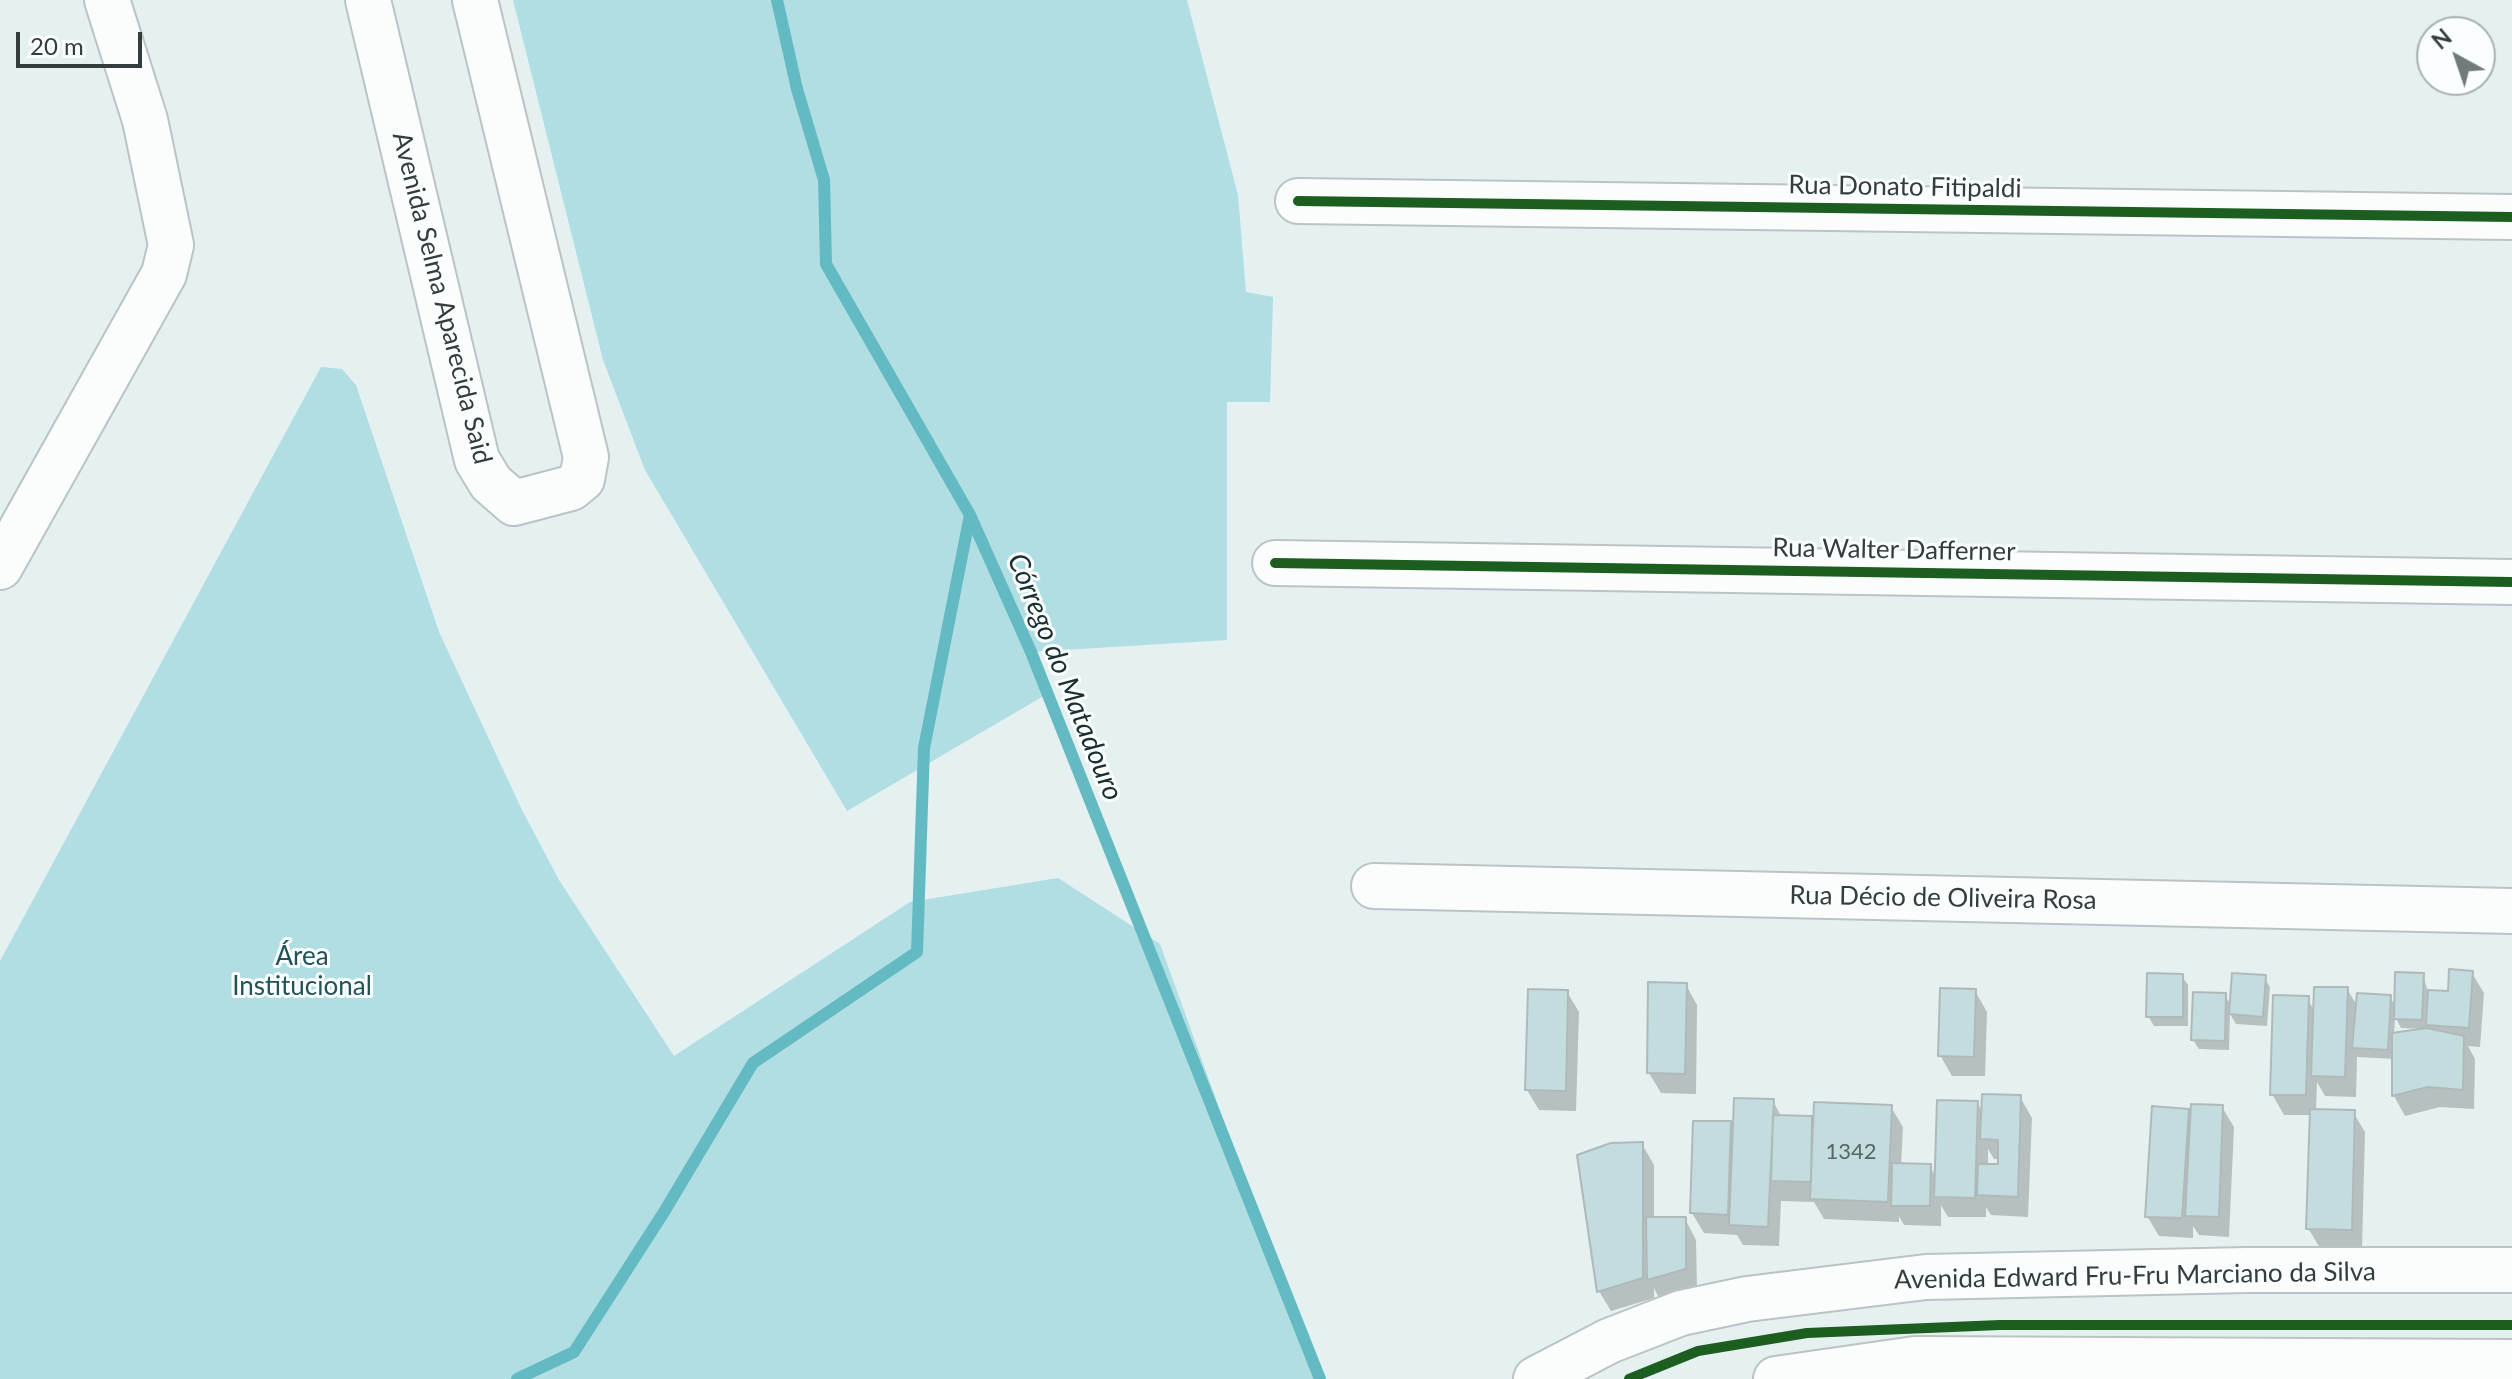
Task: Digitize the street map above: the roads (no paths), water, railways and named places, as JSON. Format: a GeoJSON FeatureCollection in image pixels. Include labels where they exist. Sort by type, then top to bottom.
{"type":"FeatureCollection","features":[{"type":"Feature","properties":{"kind":"street"},"geometry":{"type":"LineString","coordinates":[[0,567],[164,274],[171,245],[145,120],[107,0]]}},
{"type":"Feature","properties":{"kind":"street","name":"Avenida Selma Aparecida Said"},"geometry":{"type":"LineString","coordinates":[[368,0],[477,460],[491,483],[514,503],[571,488],[582,479],[586,457],[475,0]]}},
{"type":"Feature","properties":{"kind":"street","name":"Rua Donato Fitipaldi"},"geometry":{"type":"LineString","coordinates":[[1298,201],[2512,217]]}},
{"type":"Feature","properties":{"kind":"street","name":"Rua Walter Dafferner"},"geometry":{"type":"LineString","coordinates":[[1275,563],[2512,582]]}},
{"type":"Feature","properties":{"kind":"street","name":"Rua Décio de Oliveira Rosa"},"geometry":{"type":"LineString","coordinates":[[1374,886],[2512,911]]}},
{"type":"Feature","properties":{"kind":"street","name":"Avenida Edward Fru-Fru Marciano da Silva"},"geometry":{"type":"LineString","coordinates":[[1536,1379],[1609,1341],[1681,1313],[1747,1299],[1926,1277],[2247,1270],[2512,1270]]}},
{"type":"Feature","properties":{"kind":"street"},"geometry":{"type":"LineString","coordinates":[[1776,1379],[1915,1359],[2512,1362]]}},
{"type":"Feature","properties":{"kind":"waterway","name":"Córrego do Matadouro"},"geometry":{"type":"LineString","coordinates":[[777,0],[797,89],[824,180],[826,264],[970,515],[1031,652],[1320,1379]]}},
{"type":"Feature","properties":{"kind":"waterway"},"geometry":{"type":"LineString","coordinates":[[517,1379],[574,1352],[664,1212],[753,1063],[917,952],[924,748],[970,515]]}},
{"type":"Feature","properties":{"kind":"park label","name":"Área Institucional"},"geometry":{"type":"Point","coordinates":[302,972]}}]}
